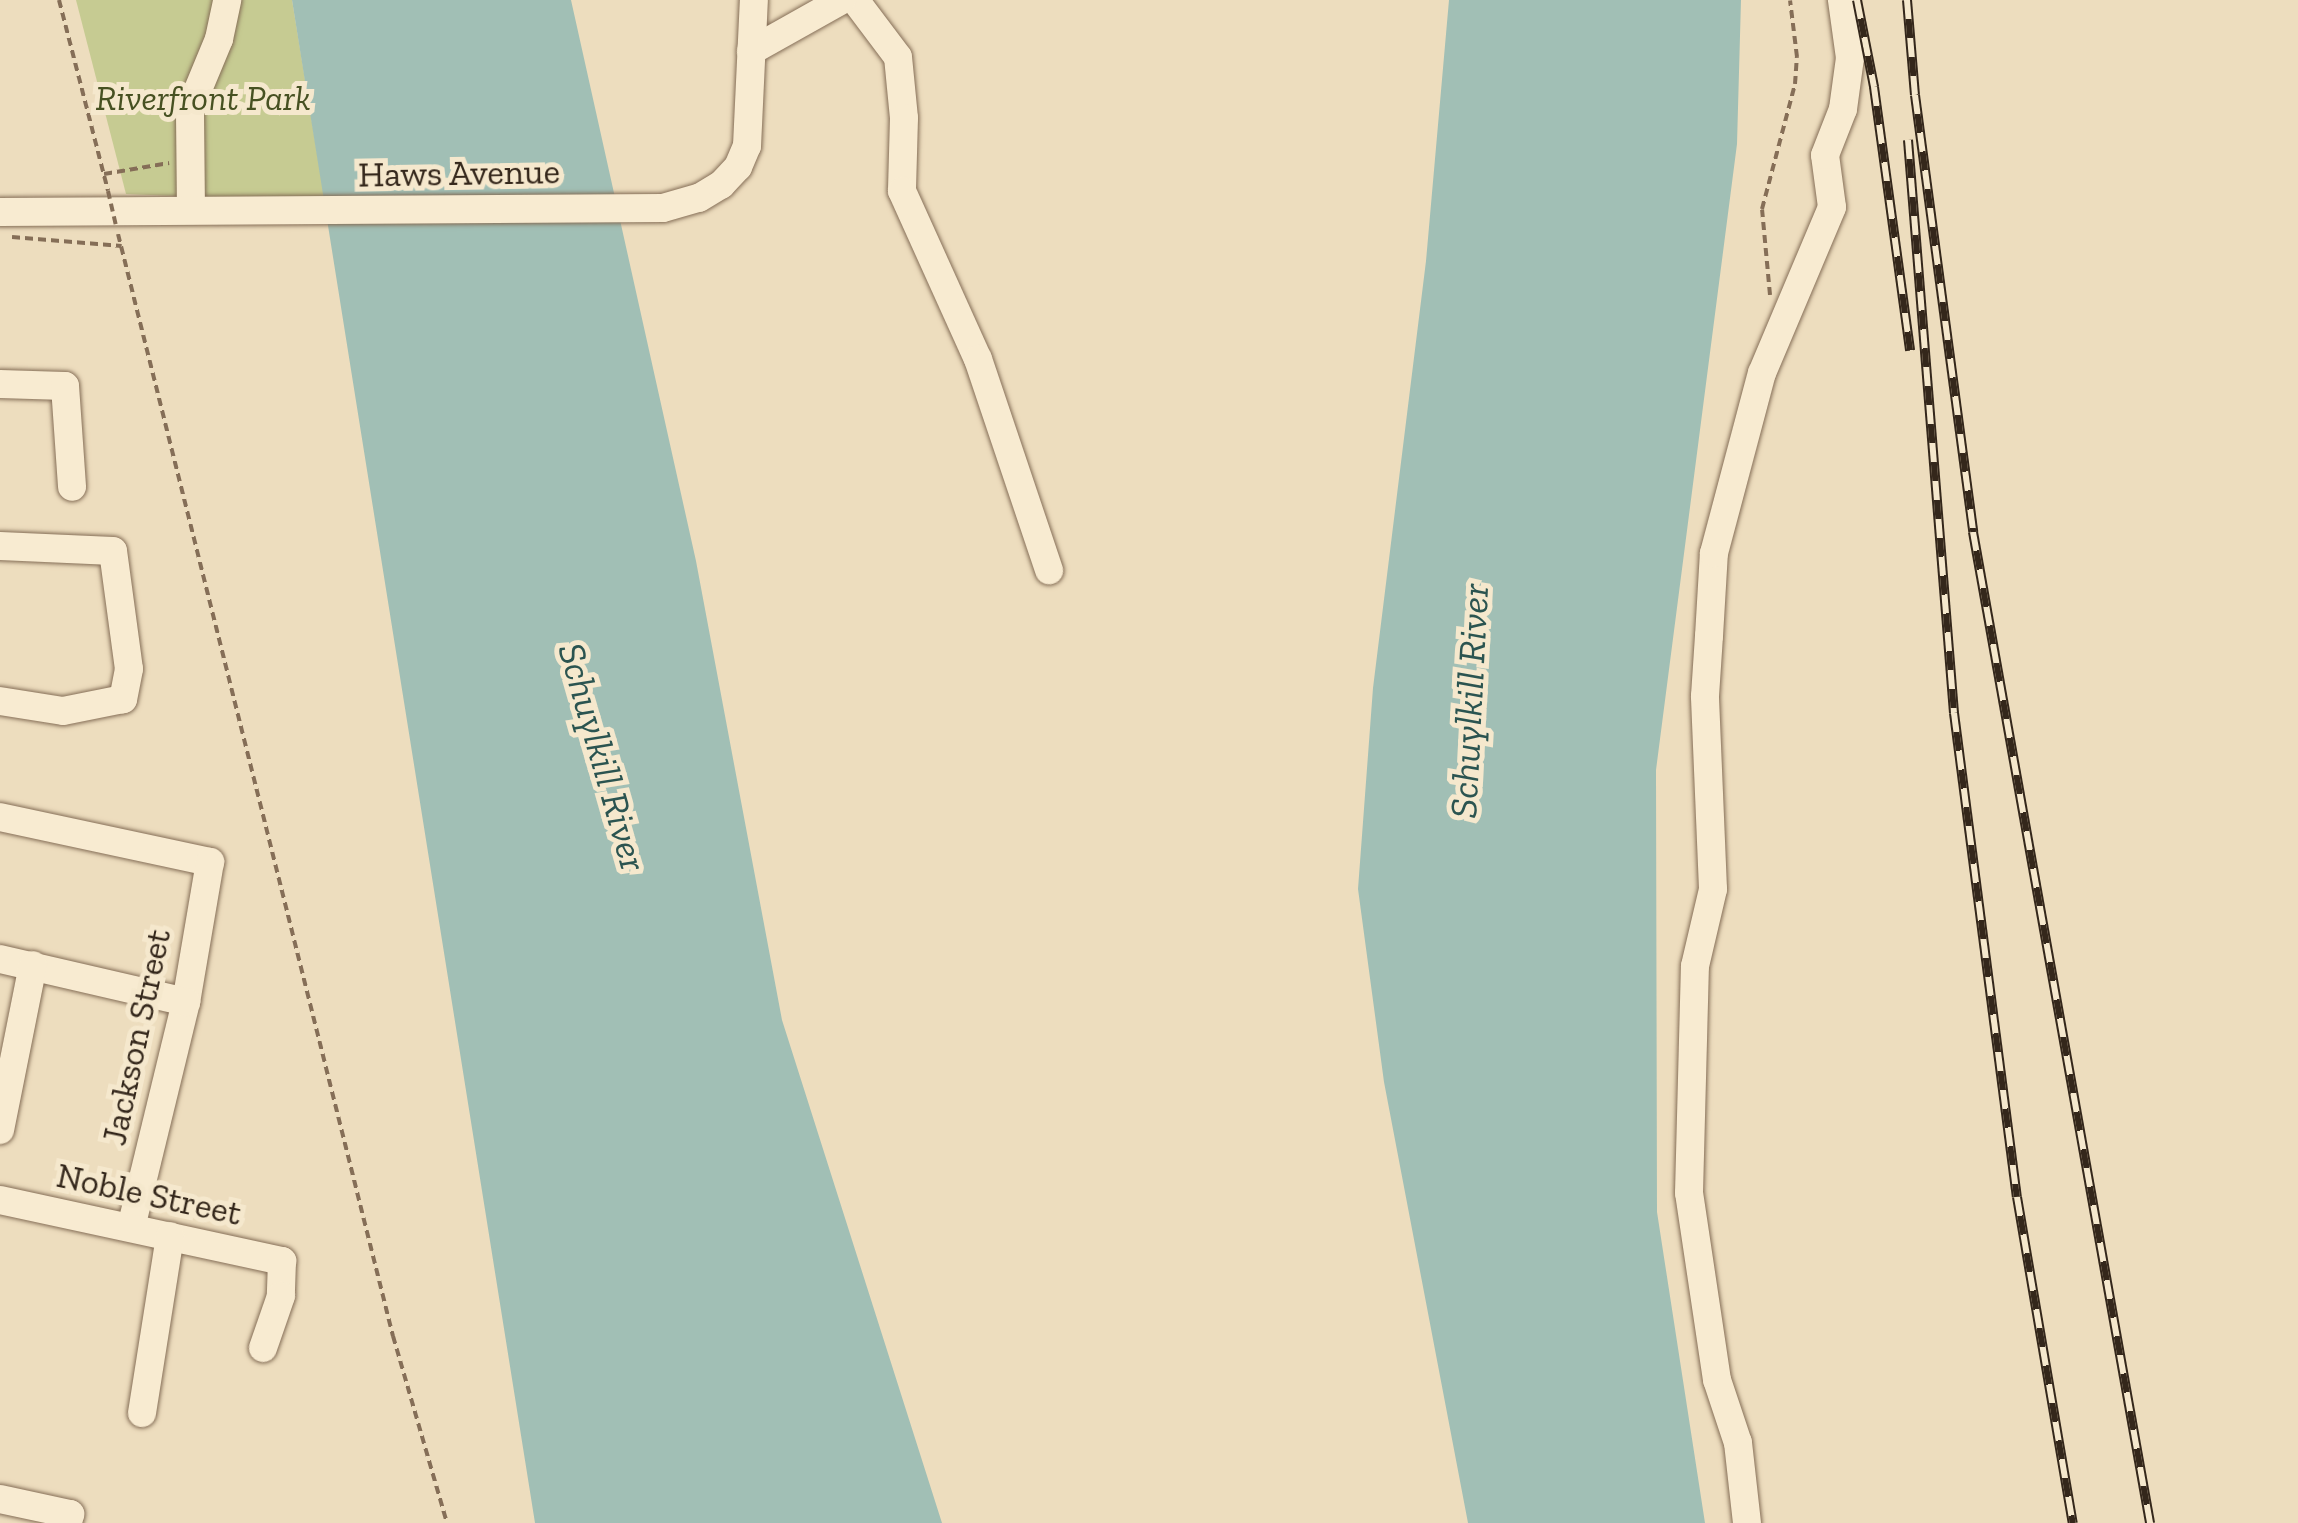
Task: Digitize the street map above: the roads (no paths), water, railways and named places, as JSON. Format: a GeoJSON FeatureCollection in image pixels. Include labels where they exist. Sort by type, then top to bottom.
{"type":"FeatureCollection","features":[{"type":"Feature","properties":{"kind":"street"},"geometry":{"type":"LineString","coordinates":[[191,210],[190,109],[219,39],[227,0]]}},
{"type":"Feature","properties":{"kind":"street","name":"Haws Avenue"},"geometry":{"type":"LineString","coordinates":[[0,212],[663,208],[699,198],[721,185],[738,166],[747,146],[754,0]]}},
{"type":"Feature","properties":{"kind":"street"},"geometry":{"type":"LineString","coordinates":[[751,51],[842,0]]}},
{"type":"Feature","properties":{"kind":"street"},"geometry":{"type":"LineString","coordinates":[[855,0],[898,57],[904,118],[902,191],[978,359],[1049,570]]}},
{"type":"Feature","properties":{"kind":"street"},"geometry":{"type":"LineString","coordinates":[[1746,1523],[1738,1443],[1718,1380],[1689,1194],[1696,966],[1713,889],[1705,696],[1708,636],[1714,553],[1762,374],[1832,208],[1825,156],[1844,109],[1850,58],[1842,0]]}},
{"type":"Feature","properties":{"kind":"street"},"geometry":{"type":"LineString","coordinates":[[0,384],[65,386],[72,487]]}},
{"type":"Feature","properties":{"kind":"street"},"geometry":{"type":"LineString","coordinates":[[0,546],[114,552],[129,669],[123,699],[63,711],[0,701]]}},
{"type":"Feature","properties":{"kind":"street","name":"Jackson Street"},"geometry":{"type":"LineString","coordinates":[[0,817],[210,862],[186,1002],[131,1227]]}},
{"type":"Feature","properties":{"kind":"street"},"geometry":{"type":"LineString","coordinates":[[0,959],[186,1002]]}},
{"type":"Feature","properties":{"kind":"street"},"geometry":{"type":"LineString","coordinates":[[0,1130],[33,965]]}},
{"type":"Feature","properties":{"kind":"street","name":"Noble Street"},"geometry":{"type":"LineString","coordinates":[[0,1200],[282,1261],[280,1296],[264,1348]]}},
{"type":"Feature","properties":{"kind":"street"},"geometry":{"type":"LineString","coordinates":[[142,1413],[170,1236]]}},
{"type":"Feature","properties":{"kind":"street"},"geometry":{"type":"LineString","coordinates":[[0,1499],[68,1519]]}},
{"type":"Feature","properties":{"kind":"water","name":"Schuylkill River"},"geometry":{"type":"Polygon","coordinates":[[[292,0],[571,0],[696,561],[782,1020],[942,1523],[535,1523],[292,0]]]}},
{"type":"Feature","properties":{"kind":"water","name":"Schuylkill River"},"geometry":{"type":"Polygon","coordinates":[[[1449,0],[1741,0],[1737,144],[1656,770],[1657,1212],[1705,1523],[1468,1523],[1384,1082],[1358,889],[1373,688],[1426,261],[1449,0]]]}},
{"type":"Feature","properties":{"kind":"railway"},"geometry":{"type":"LineString","coordinates":[[1857,0],[1874,87],[1910,351]]}},
{"type":"Feature","properties":{"kind":"railway"},"geometry":{"type":"LineString","coordinates":[[1907,0],[1915,95],[1973,532],[2150,1523]]}},
{"type":"Feature","properties":{"kind":"railway"},"geometry":{"type":"LineString","coordinates":[[1908,140],[1954,713],[2017,1197],[2073,1523]]}},
{"type":"Feature","properties":{"kind":"park label","name":"Riverfront Park"},"geometry":{"type":"Point","coordinates":[203,98]}}]}
